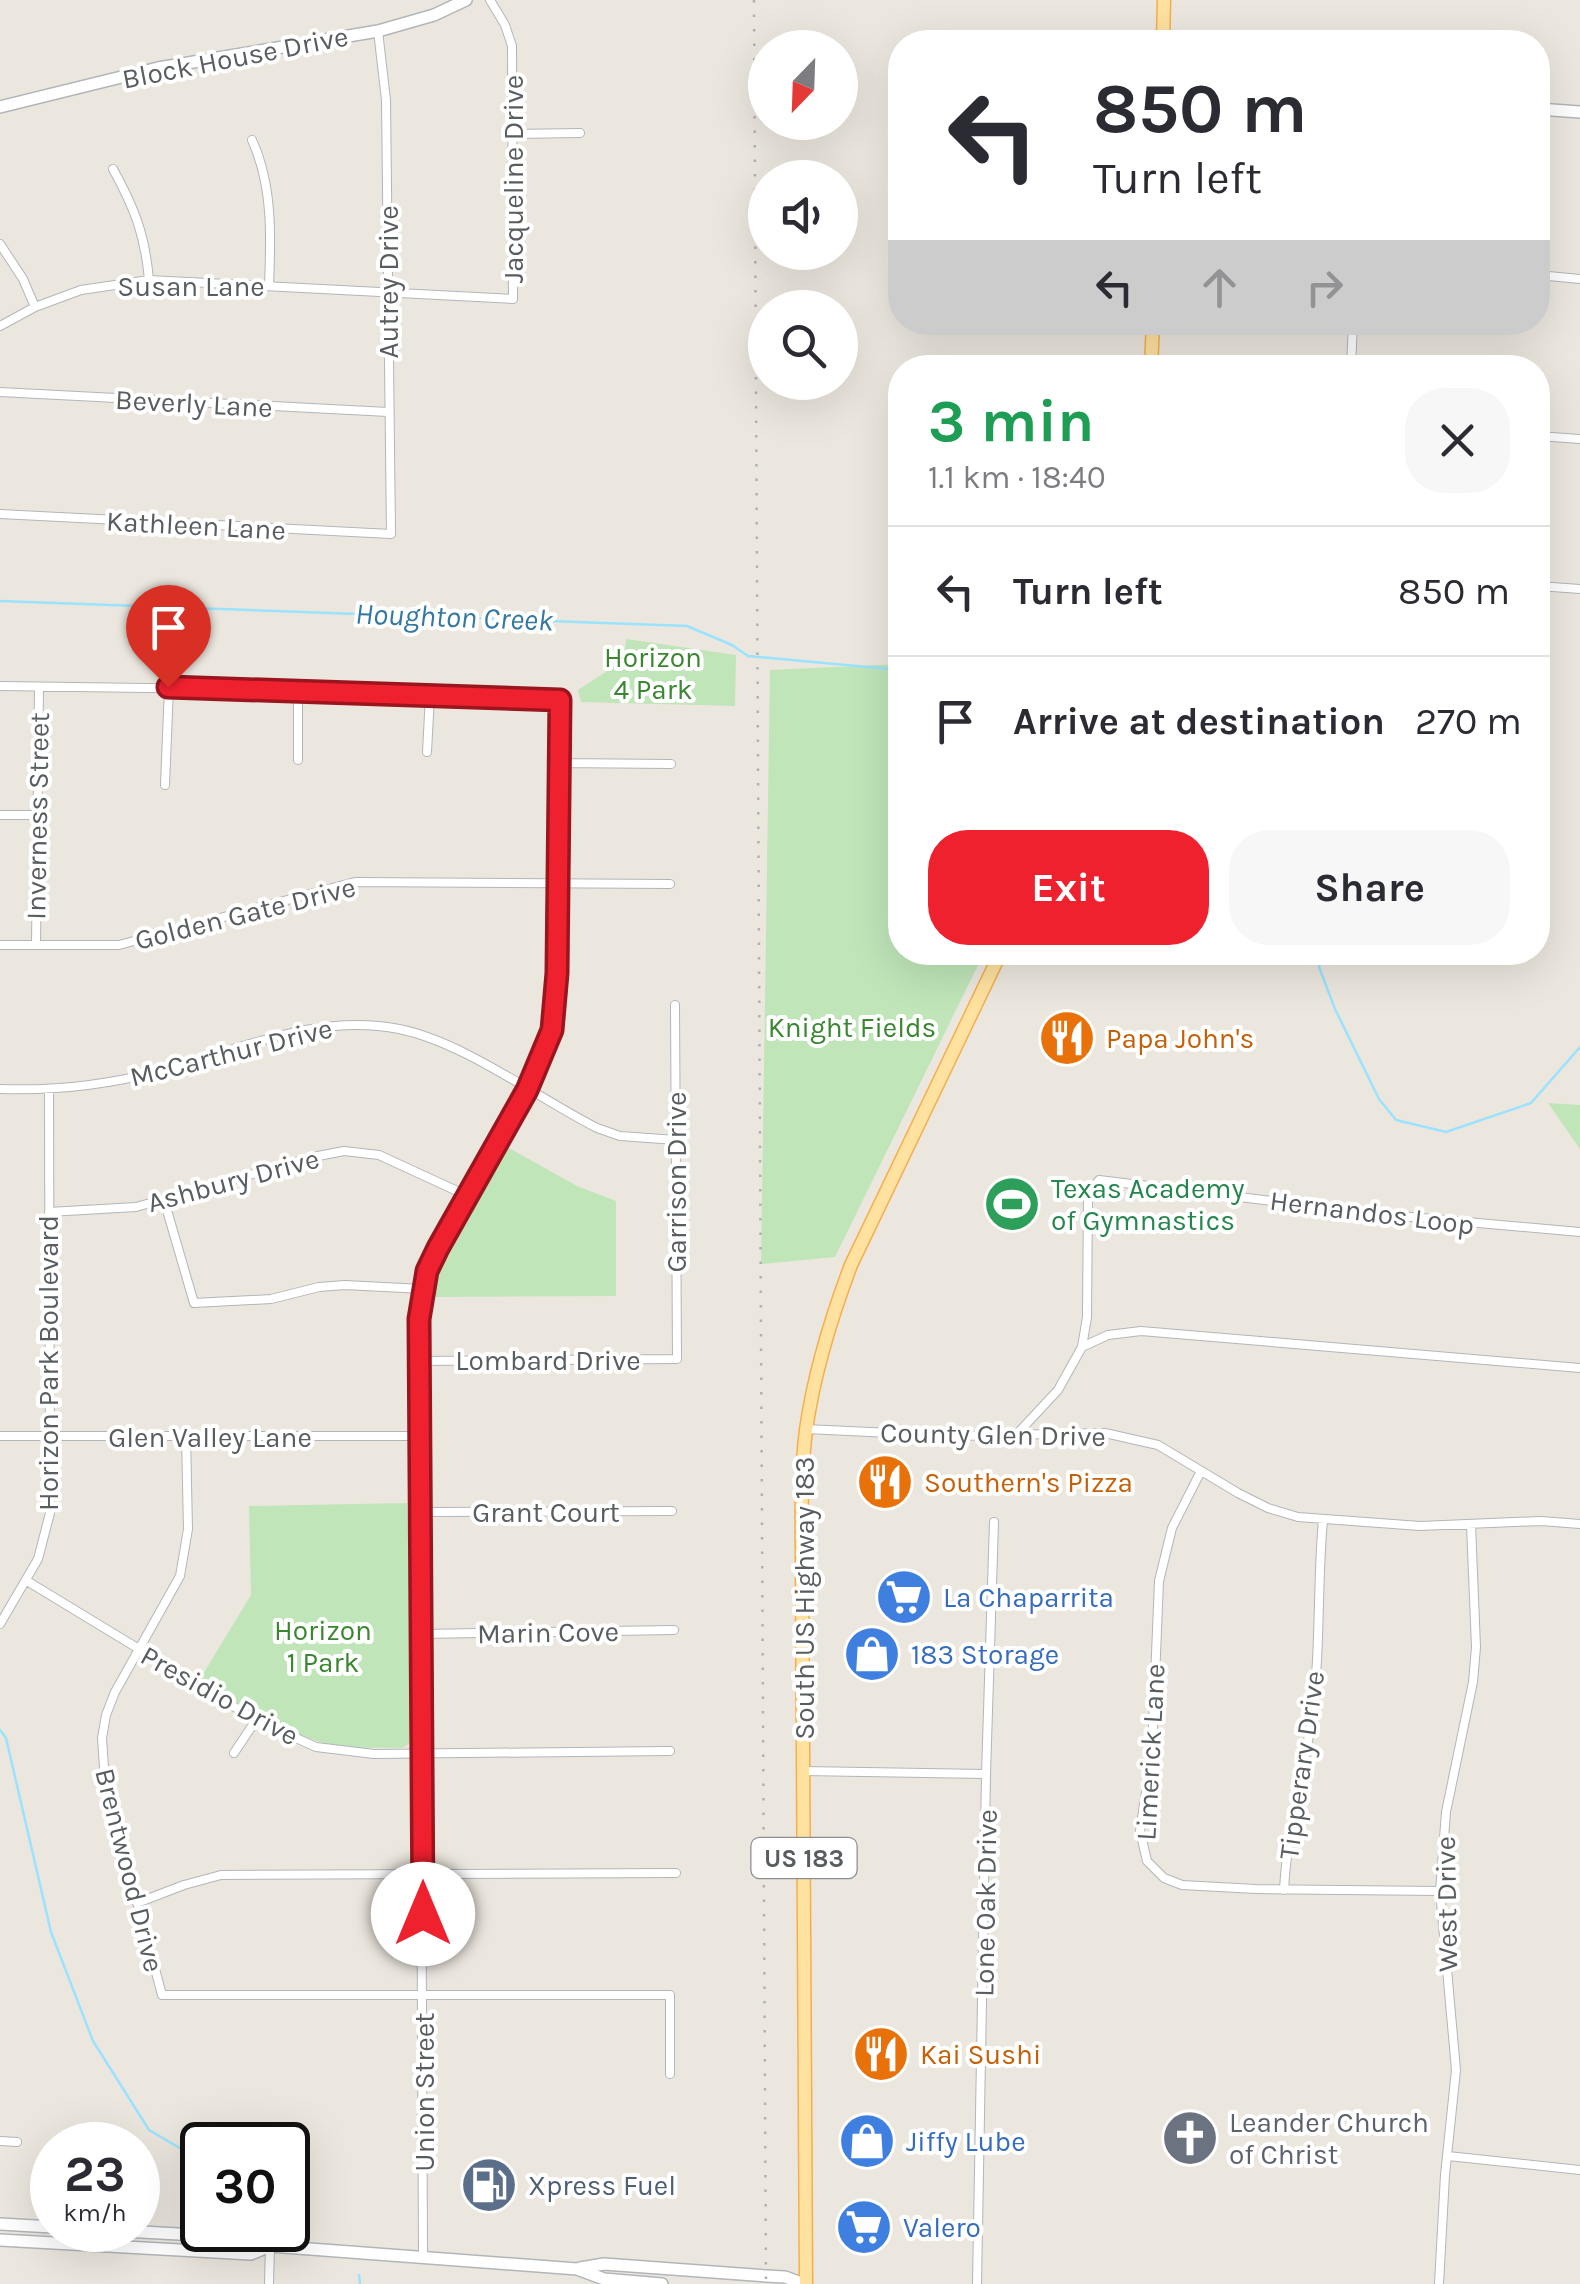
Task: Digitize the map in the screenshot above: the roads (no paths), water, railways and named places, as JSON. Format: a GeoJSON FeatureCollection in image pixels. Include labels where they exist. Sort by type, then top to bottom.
{"type":"FeatureCollection","features":[{"type":"Feature","properties":{"kind":"main road","name":"Block House Drive"},"geometry":{"type":"LineString","coordinates":[[1,103],[158,68],[378,31],[434,15],[466,0]]}},
{"type":"Feature","properties":{"kind":"main road"},"geometry":{"type":"LineString","coordinates":[[1163,30],[1164,0]]}},
{"type":"Feature","properties":{"kind":"main road"},"geometry":{"type":"LineString","coordinates":[[1550,110],[1580,112]]}},
{"type":"Feature","properties":{"kind":"main road","name":"South US Highway 183"},"geometry":{"type":"LineString","coordinates":[[805,2284],[802,1480],[806,1429],[835,1308],[851,1265],[995,965]]}},
{"type":"Feature","properties":{"kind":"main road"},"geometry":{"type":"LineString","coordinates":[[0,2224],[30,2226]]}},
{"type":"Feature","properties":{"kind":"main road"},"geometry":{"type":"LineString","coordinates":[[0,2240],[180,2250]]}},
{"type":"Feature","properties":{"kind":"main road"},"geometry":{"type":"LineString","coordinates":[[310,2249],[577,2269],[604,2278],[662,2284]]}},
{"type":"Feature","properties":{"kind":"main road"},"geometry":{"type":"LineString","coordinates":[[215,2252],[256,2252]]}},
{"type":"Feature","properties":{"kind":"main road"},"geometry":{"type":"LineString","coordinates":[[577,2269],[604,2264],[786,2278],[805,2284]]}},
{"type":"Feature","properties":{"kind":"street","name":"Jacqueline Drive"},"geometry":{"type":"LineString","coordinates":[[389,292],[513,299],[512,46],[490,0]]}},
{"type":"Feature","properties":{"kind":"street","name":"Autrey Drive"},"geometry":{"type":"LineString","coordinates":[[378,31],[386,100],[392,534]]}},
{"type":"Feature","properties":{"kind":"street"},"geometry":{"type":"LineString","coordinates":[[514,134],[580,133]]}},
{"type":"Feature","properties":{"kind":"street"},"geometry":{"type":"LineString","coordinates":[[252,140],[262,162],[266,188],[269,286]]}},
{"type":"Feature","properties":{"kind":"street"},"geometry":{"type":"LineString","coordinates":[[113,170],[142,230],[149,280]]}},
{"type":"Feature","properties":{"kind":"street"},"geometry":{"type":"LineString","coordinates":[[0,244],[23,279],[34,307]]}},
{"type":"Feature","properties":{"kind":"street"},"geometry":{"type":"LineString","coordinates":[[1550,276],[1580,279]]}},
{"type":"Feature","properties":{"kind":"street","name":"Susan Lane"},"geometry":{"type":"LineString","coordinates":[[0,326],[34,307],[81,290],[149,280],[389,292]]}},
{"type":"Feature","properties":{"kind":"street","name":"Beverly Lane"},"geometry":{"type":"LineString","coordinates":[[0,392],[388,412]]}},
{"type":"Feature","properties":{"kind":"street"},"geometry":{"type":"LineString","coordinates":[[1550,437],[1580,439]]}},
{"type":"Feature","properties":{"kind":"street","name":"Kathleen Lane"},"geometry":{"type":"LineString","coordinates":[[0,514],[392,534]]}},
{"type":"Feature","properties":{"kind":"street"},"geometry":{"type":"LineString","coordinates":[[1550,587],[1580,588]]}},
{"type":"Feature","properties":{"kind":"street"},"geometry":{"type":"LineString","coordinates":[[0,686],[430,695],[428,752]]}},
{"type":"Feature","properties":{"kind":"street","name":"Inverness Street"},"geometry":{"type":"LineString","coordinates":[[36,945],[39,686]]}},
{"type":"Feature","properties":{"kind":"street"},"geometry":{"type":"LineString","coordinates":[[165,786],[168,687]]}},
{"type":"Feature","properties":{"kind":"street"},"geometry":{"type":"LineString","coordinates":[[298,690],[298,760]]}},
{"type":"Feature","properties":{"kind":"street","name":"Union Street"},"geometry":{"type":"LineString","coordinates":[[423,2256],[419,1360],[423,1289],[438,1248],[527,1090],[552,1030],[560,700],[430,695]]}},
{"type":"Feature","properties":{"kind":"street"},"geometry":{"type":"LineString","coordinates":[[559,762],[671,764]]}},
{"type":"Feature","properties":{"kind":"street"},"geometry":{"type":"LineString","coordinates":[[0,815],[37,815]]}},
{"type":"Feature","properties":{"kind":"street","name":"Golden Gate Drive"},"geometry":{"type":"LineString","coordinates":[[0,945],[96,946],[130,942],[355,882],[670,884]]}},
{"type":"Feature","properties":{"kind":"street","name":"Garrison Drive"},"geometry":{"type":"LineString","coordinates":[[675,1005],[677,1359]]}},
{"type":"Feature","properties":{"kind":"street","name":"McCarthur Drive"},"geometry":{"type":"LineString","coordinates":[[0,1089],[75,1088],[158,1072],[310,1028],[370,1024],[430,1038],[597,1128],[640,1138],[676,1140]]}},
{"type":"Feature","properties":{"kind":"street","name":"Horizon Park Boulevard"},"geometry":{"type":"LineString","coordinates":[[0,1624],[27,1581],[46,1536],[50,1514],[49,1090]]}},
{"type":"Feature","properties":{"kind":"street","name":"Ashbury Drive"},"geometry":{"type":"LineString","coordinates":[[49,1212],[115,1210],[164,1200],[312,1156],[344,1151],[379,1154],[468,1196]]}},
{"type":"Feature","properties":{"kind":"street","name":"Hernandos Loop"},"geometry":{"type":"LineString","coordinates":[[1016,1435],[1058,1390],[1082,1347],[1087,1317],[1088,1194],[1099,1180],[1388,1216],[1580,1232]]}},
{"type":"Feature","properties":{"kind":"street"},"geometry":{"type":"LineString","coordinates":[[164,1200],[194,1303],[270,1299],[344,1285],[423,1289]]}},
{"type":"Feature","properties":{"kind":"street"},"geometry":{"type":"LineString","coordinates":[[1082,1347],[1108,1336],[1141,1332],[1580,1368]]}},
{"type":"Feature","properties":{"kind":"street","name":"Lombard Drive"},"geometry":{"type":"LineString","coordinates":[[419,1360],[677,1359]]}},
{"type":"Feature","properties":{"kind":"street","name":"County Glen Drive"},"geometry":{"type":"LineString","coordinates":[[806,1429],[905,1436],[1071,1432],[1132,1437],[1170,1451],[1268,1508],[1286,1514],[1420,1526],[1541,1521],[1580,1524]]}},
{"type":"Feature","properties":{"kind":"street","name":"Glen Valley Lane"},"geometry":{"type":"LineString","coordinates":[[0,1436],[420,1436]]}},
{"type":"Feature","properties":{"kind":"street","name":"Brentwood Drive"},"geometry":{"type":"LineString","coordinates":[[186,1436],[185,1556],[171,1598],[115,1692],[106,1715],[101,1759],[162,1996],[670,1994],[670,2074]]}},
{"type":"Feature","properties":{"kind":"street","name":"Limerick Lane"},"geometry":{"type":"LineString","coordinates":[[1201,1471],[1172,1528],[1159,1581],[1152,1752],[1140,1842],[1147,1861],[1182,1885],[1440,1891]]}},
{"type":"Feature","properties":{"kind":"street","name":"Grant Court"},"geometry":{"type":"LineString","coordinates":[[421,1512],[672,1511]]}},
{"type":"Feature","properties":{"kind":"street","name":"Tipperary Drive"},"geometry":{"type":"LineString","coordinates":[[1284,1890],[1288,1834],[1316,1679],[1323,1520]]}},
{"type":"Feature","properties":{"kind":"street","name":"Lone Oak Drive"},"geometry":{"type":"LineString","coordinates":[[978,2284],[994,1522]]}},
{"type":"Feature","properties":{"kind":"street","name":"West Drive"},"geometry":{"type":"LineString","coordinates":[[1439,2284],[1456,2070],[1440,1891],[1446,1812],[1473,1682],[1476,1647],[1471,1525]]}},
{"type":"Feature","properties":{"kind":"street","name":"Presidio Drive"},"geometry":{"type":"LineString","coordinates":[[27,1581],[256,1720],[292,1739],[337,1752],[670,1751]]}},
{"type":"Feature","properties":{"kind":"street","name":"Marin Cove"},"geometry":{"type":"LineString","coordinates":[[422,1634],[674,1630]]}},
{"type":"Feature","properties":{"kind":"street"},"geometry":{"type":"LineString","coordinates":[[234,1754],[256,1720]]}},
{"type":"Feature","properties":{"kind":"street"},"geometry":{"type":"LineString","coordinates":[[803,1770],[986,1774]]}},
{"type":"Feature","properties":{"kind":"street"},"geometry":{"type":"LineString","coordinates":[[137,1903],[221,1875],[676,1872]]}},
{"type":"Feature","properties":{"kind":"street"},"geometry":{"type":"LineString","coordinates":[[0,2141],[16,2142]]}},
{"type":"Feature","properties":{"kind":"street"},"geometry":{"type":"LineString","coordinates":[[1448,2156],[1580,2170]]}},
{"type":"Feature","properties":{"kind":"street"},"geometry":{"type":"LineString","coordinates":[[269,2284],[270,2252]]}},
{"type":"Feature","properties":{"kind":"waterway","name":"Houghton Creek"},"geometry":{"type":"LineString","coordinates":[[0,601],[687,626],[748,656],[888,669]]}},
{"type":"Feature","properties":{"kind":"waterway","name":"Houghton Creek"},"geometry":{"type":"LineString","coordinates":[[1319,965],[1335,1009],[1379,1099],[1396,1120],[1446,1132],[1531,1103],[1580,1047]]}},
{"type":"Feature","properties":{"kind":"waterway"},"geometry":{"type":"LineString","coordinates":[[0,1730],[6,1738],[51,1932],[93,2041],[149,2130],[180,2148]]}},
{"type":"Feature","properties":{"kind":"waterway"},"geometry":{"type":"LineString","coordinates":[[359,2275],[360,2284]]}},
{"type":"Feature","properties":{"kind":"railway"},"geometry":{"type":"LineString","coordinates":[[754,0],[766,2284]]}},
{"type":"Feature","properties":{"kind":"place","name":"Papa John's"},"geometry":{"type":"Point","coordinates":[1067,1038]}},
{"type":"Feature","properties":{"kind":"place","name":"Texas Academy of Gymnastics"},"geometry":{"type":"Point","coordinates":[1012,1204]}},
{"type":"Feature","properties":{"kind":"place","name":"Southern's Pizza"},"geometry":{"type":"Point","coordinates":[885,1482]}},
{"type":"Feature","properties":{"kind":"place","name":"La Chaparrita"},"geometry":{"type":"Point","coordinates":[904,1597]}},
{"type":"Feature","properties":{"kind":"place","name":"183 Storage"},"geometry":{"type":"Point","coordinates":[872,1654]}},
{"type":"Feature","properties":{"kind":"place","name":"Kai Sushi"},"geometry":{"type":"Point","coordinates":[881,2054]}},
{"type":"Feature","properties":{"kind":"place","name":"Leander Church of Christ"},"geometry":{"type":"Point","coordinates":[1190,2138]}},
{"type":"Feature","properties":{"kind":"place","name":"Jiffy Lube"},"geometry":{"type":"Point","coordinates":[867,2141]}},
{"type":"Feature","properties":{"kind":"place","name":"Xpress Fuel"},"geometry":{"type":"Point","coordinates":[489,2185]}},
{"type":"Feature","properties":{"kind":"place","name":"Valero"},"geometry":{"type":"Point","coordinates":[864,2227]}},
{"type":"Feature","properties":{"kind":"park label","name":"Horizon 4 Park"},"geometry":{"type":"Point","coordinates":[653,673]}},
{"type":"Feature","properties":{"kind":"park label","name":"Knight Fields"},"geometry":{"type":"Point","coordinates":[852,1027]}},
{"type":"Feature","properties":{"kind":"park label","name":"Horizon 1 Park"},"geometry":{"type":"Point","coordinates":[323,1646]}}]}
